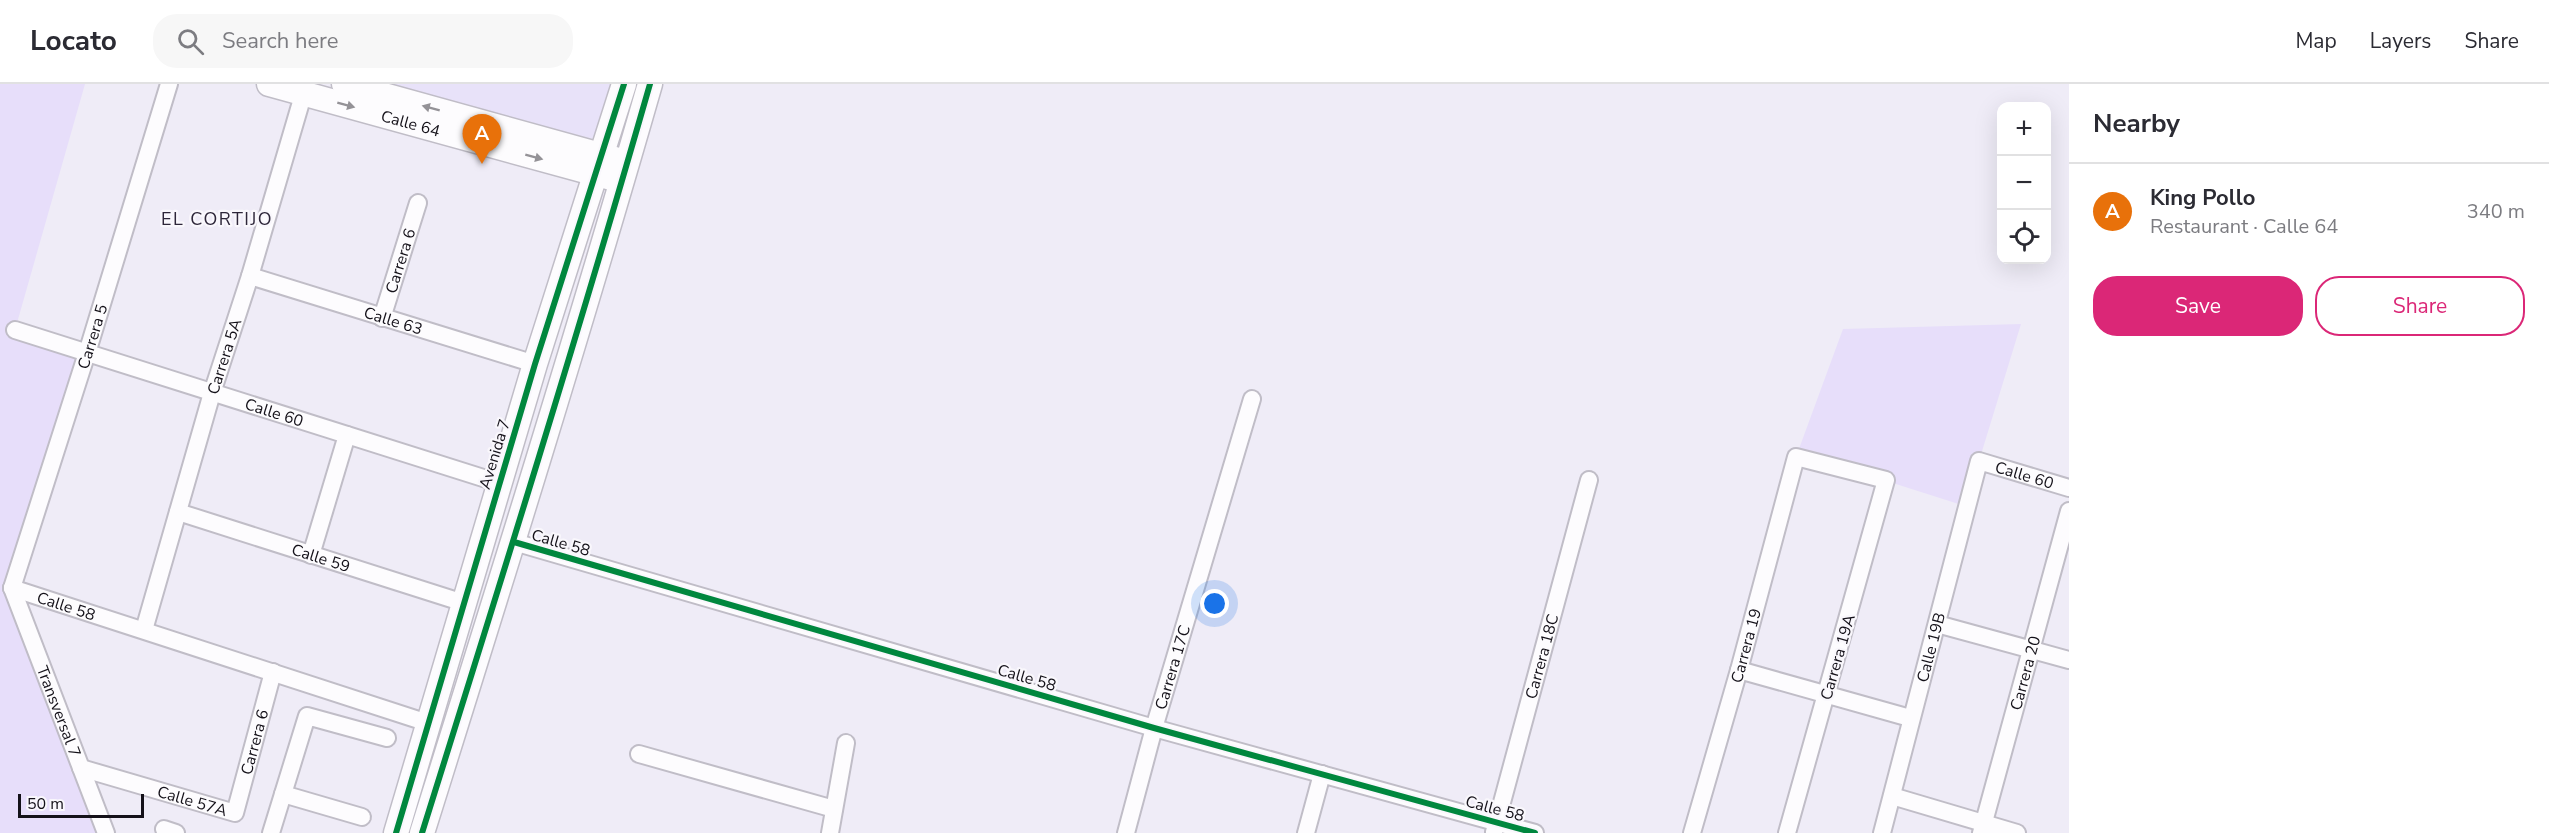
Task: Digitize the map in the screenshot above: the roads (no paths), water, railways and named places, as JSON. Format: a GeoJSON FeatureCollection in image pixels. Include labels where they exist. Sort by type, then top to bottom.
{"type":"FeatureCollection","features":[{"type":"Feature","properties":{"kind":"main road","name":"Calle 64"},"geometry":{"type":"LineString","coordinates":[[269,84],[305,89],[598,164]]}},
{"type":"Feature","properties":{"kind":"main road","name":"Calle 64"},"geometry":{"type":"LineString","coordinates":[[344,84],[626,173]]}},
{"type":"Feature","properties":{"kind":"main road","name":"Avenida 7"},"geometry":{"type":"LineString","coordinates":[[396,833],[535,364],[624,84]]}},
{"type":"Feature","properties":{"kind":"main road"},"geometry":{"type":"LineString","coordinates":[[422,833],[514,542],[626,173],[650,84]]}},
{"type":"Feature","properties":{"kind":"street","name":"Carrera 5"},"geometry":{"type":"LineString","coordinates":[[12,588],[169,84]]}},
{"type":"Feature","properties":{"kind":"street","name":"Carrera 5A"},"geometry":{"type":"LineString","coordinates":[[144,630],[212,393],[250,276],[305,89]]}},
{"type":"Feature","properties":{"kind":"street","name":"Carrera 6"},"geometry":{"type":"LineString","coordinates":[[382,318],[418,203]]}},
{"type":"Feature","properties":{"kind":"street","name":"Calle 63"},"geometry":{"type":"LineString","coordinates":[[250,276],[535,364]]}},
{"type":"Feature","properties":{"kind":"street","name":"Calle 60"},"geometry":{"type":"LineString","coordinates":[[15,330],[500,483]]}},
{"type":"Feature","properties":{"kind":"street","name":"Carrera 17C"},"geometry":{"type":"LineString","coordinates":[[1126,833],[1154,728],[1252,399]]}},
{"type":"Feature","properties":{"kind":"street"},"geometry":{"type":"LineString","coordinates":[[311,555],[347,435]]}},
{"type":"Feature","properties":{"kind":"street","name":"Carrera 19"},"geometry":{"type":"LineString","coordinates":[[1692,833],[1739,670],[1796,457],[1886,480]]}},
{"type":"Feature","properties":{"kind":"street","name":"Calle 60"},"geometry":{"type":"LineString","coordinates":[[1979,461],[2069,488]]}},
{"type":"Feature","properties":{"kind":"street","name":"Calle 19B"},"geometry":{"type":"LineString","coordinates":[[1882,833],[1979,461]]}},
{"type":"Feature","properties":{"kind":"street","name":"Carrera 18C"},"geometry":{"type":"LineString","coordinates":[[1495,828],[1589,480]]}},
{"type":"Feature","properties":{"kind":"street","name":"Carrera 19A"},"geometry":{"type":"LineString","coordinates":[[1787,833],[1886,480]]}},
{"type":"Feature","properties":{"kind":"street","name":"Carrera 20"},"geometry":{"type":"LineString","coordinates":[[1983,829],[2069,511]]}},
{"type":"Feature","properties":{"kind":"street","name":"Calle 59"},"geometry":{"type":"LineString","coordinates":[[178,512],[464,603]]}},
{"type":"Feature","properties":{"kind":"street","name":"Calle 58"},"geometry":{"type":"LineString","coordinates":[[514,542],[1154,728],[1322,774],[1495,828],[1534,833]]}},
{"type":"Feature","properties":{"kind":"street","name":"Calle 58"},"geometry":{"type":"LineString","coordinates":[[12,588],[428,723]]}},
{"type":"Feature","properties":{"kind":"street","name":"Transversal 7"},"geometry":{"type":"LineString","coordinates":[[12,588],[106,833]]}},
{"type":"Feature","properties":{"kind":"street"},"geometry":{"type":"LineString","coordinates":[[1937,624],[2069,660]]}},
{"type":"Feature","properties":{"kind":"street"},"geometry":{"type":"LineString","coordinates":[[1739,670],[1911,718]]}},
{"type":"Feature","properties":{"kind":"street","name":"Carrera 6"},"geometry":{"type":"LineString","coordinates":[[235,813],[273,672]]}},
{"type":"Feature","properties":{"kind":"street"},"geometry":{"type":"LineString","coordinates":[[271,833],[307,716],[387,738]]}},
{"type":"Feature","properties":{"kind":"street"},"geometry":{"type":"LineString","coordinates":[[830,833],[846,743]]}},
{"type":"Feature","properties":{"kind":"street"},"geometry":{"type":"LineString","coordinates":[[639,754],[834,809]]}},
{"type":"Feature","properties":{"kind":"street","name":"Calle 57A"},"geometry":{"type":"LineString","coordinates":[[81,768],[235,813]]}},
{"type":"Feature","properties":{"kind":"street"},"geometry":{"type":"LineString","coordinates":[[1306,833],[1322,774]]}},
{"type":"Feature","properties":{"kind":"street"},"geometry":{"type":"LineString","coordinates":[[283,794],[362,817]]}},
{"type":"Feature","properties":{"kind":"street"},"geometry":{"type":"LineString","coordinates":[[1892,796],[1983,829],[2017,833]]}},
{"type":"Feature","properties":{"kind":"place","name":"King Pollo"},"geometry":{"type":"Point","coordinates":[482,164]}},
{"type":"Feature","properties":{"kind":"district","name":"EL CORTIJO"},"geometry":{"type":"Point","coordinates":[217,219]}}]}
